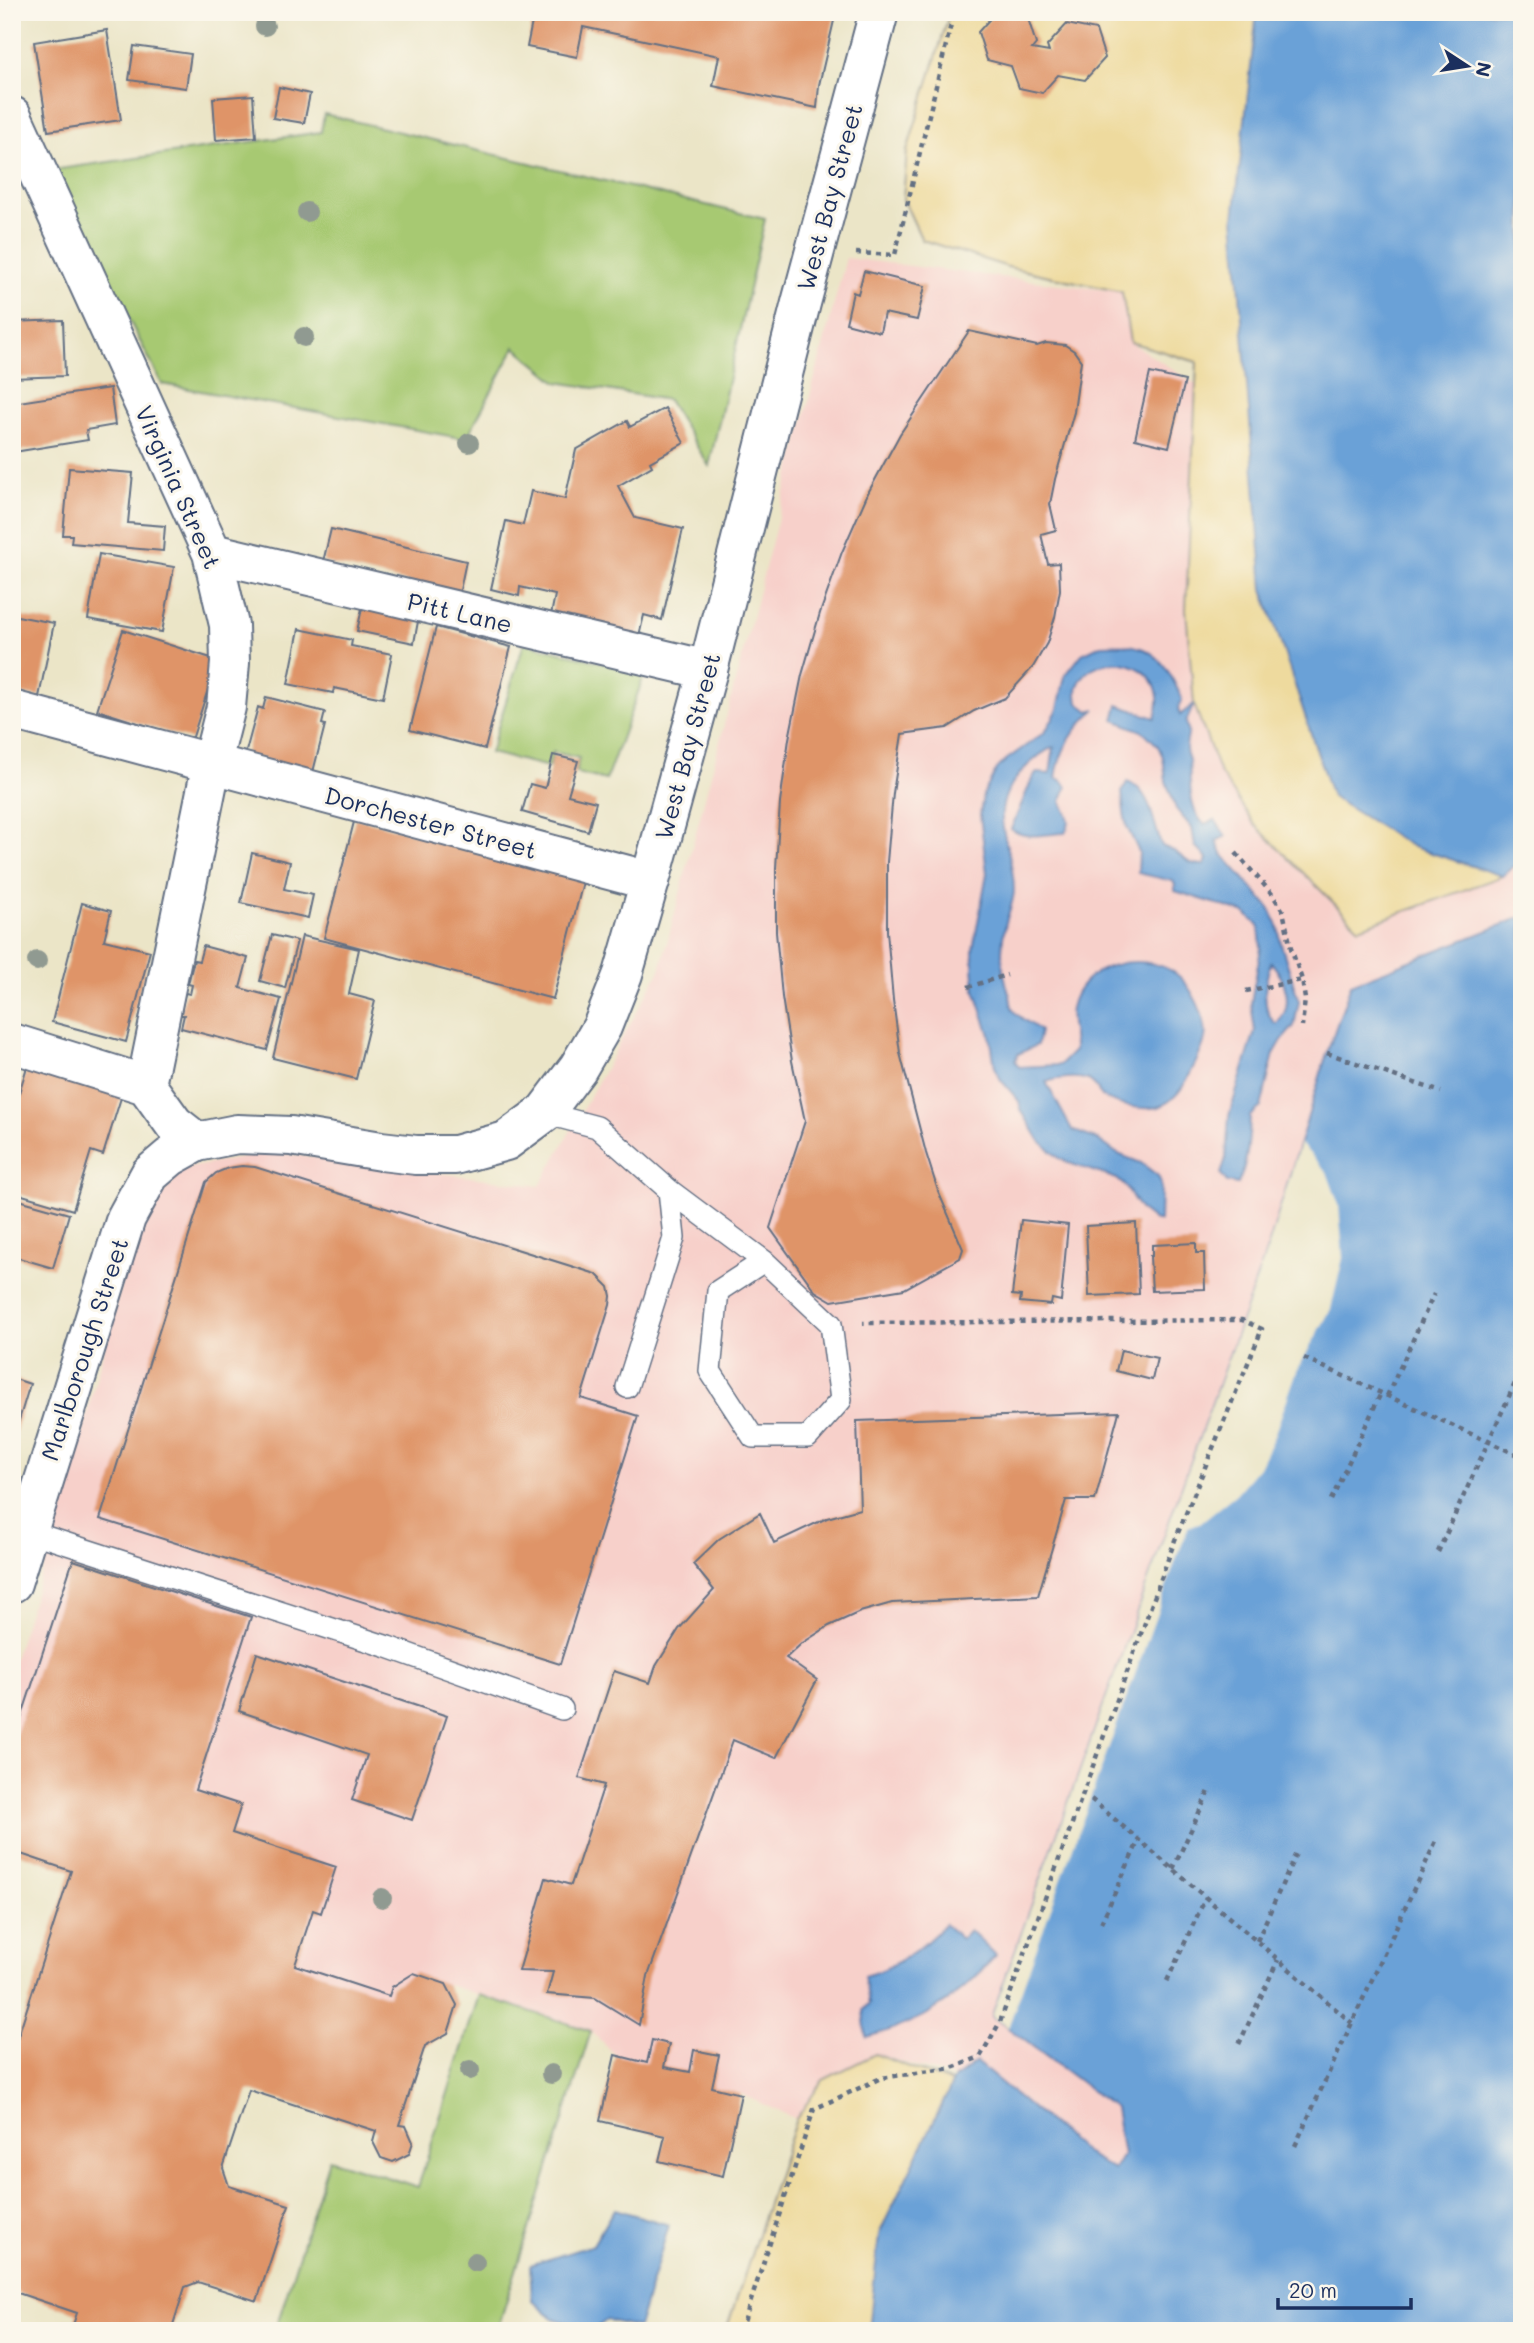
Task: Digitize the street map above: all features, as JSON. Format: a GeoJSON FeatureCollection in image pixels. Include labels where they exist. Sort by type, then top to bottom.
{"type":"FeatureCollection","features":[{"type":"Feature","properties":{"kind":"main road","name":"West Bay Street"},"geometry":{"type":"LineString","coordinates":[[197,1142],[237,1134],[291,1136],[381,1151],[455,1155],[506,1141],[544,1113],[578,1068],[602,1027],[623,974],[650,881],[708,670],[879,12]]}},
{"type":"Feature","properties":{"kind":"main road","name":"Virginia Street"},"geometry":{"type":"LineString","coordinates":[[12,116],[212,553],[229,625],[230,663],[226,707],[212,762],[146,1086]]}},
{"type":"Feature","properties":{"kind":"main road","name":"Pitt Lane"},"geometry":{"type":"LineString","coordinates":[[212,553],[708,670]]}},
{"type":"Feature","properties":{"kind":"main road","name":"Dorchester Street"},"geometry":{"type":"LineString","coordinates":[[12,710],[650,881]]}},
{"type":"Feature","properties":{"kind":"main road"},"geometry":{"type":"LineString","coordinates":[[12,1043],[146,1086],[174,1124],[197,1142]]}},
{"type":"Feature","properties":{"kind":"main road","name":"Marlborough Street"},"geometry":{"type":"LineString","coordinates":[[12,1583],[126,1218],[150,1174],[170,1157],[197,1142]]}},
{"type":"Feature","properties":{"kind":"lane"},"geometry":{"type":"LineString","coordinates":[[544,1113],[597,1126],[669,1190],[764,1261],[831,1324],[841,1400],[808,1437],[753,1437],[710,1371],[718,1291],[764,1261]]}},
{"type":"Feature","properties":{"kind":"lane"},"geometry":{"type":"LineString","coordinates":[[627,1387],[674,1238],[669,1190]]}},
{"type":"Feature","properties":{"kind":"lane"},"geometry":{"type":"LineString","coordinates":[[27,1531],[388,1647],[562,1709]]}},
{"type":"Feature","properties":{"kind":"path"},"geometry":{"type":"LineString","coordinates":[[815,250],[895,255],[954,12]]}},
{"type":"Feature","properties":{"kind":"path"},"geometry":{"type":"LineString","coordinates":[[1236,853],[1272,894],[1283,911],[1305,999],[1302,1026]]}},
{"type":"Feature","properties":{"kind":"path"},"geometry":{"type":"LineString","coordinates":[[968,987],[1007,975]]}},
{"type":"Feature","properties":{"kind":"path"},"geometry":{"type":"LineString","coordinates":[[1246,991],[1299,980]]}},
{"type":"Feature","properties":{"kind":"path"},"geometry":{"type":"LineString","coordinates":[[1327,1053],[1441,1092]]}},
{"type":"Feature","properties":{"kind":"path"},"geometry":{"type":"LineString","coordinates":[[1387,1396],[1434,1294]]}},
{"type":"Feature","properties":{"kind":"path"},"geometry":{"type":"LineString","coordinates":[[741,2331],[814,2109],[881,2078],[952,2068],[980,2057],[1000,2022],[1175,1540],[1262,1329],[1242,1321],[831,1324]]}},
{"type":"Feature","properties":{"kind":"path"},"geometry":{"type":"LineString","coordinates":[[1304,1358],[1522,1457]]}},
{"type":"Feature","properties":{"kind":"path"},"geometry":{"type":"LineString","coordinates":[[1438,1552],[1522,1368]]}},
{"type":"Feature","properties":{"kind":"path"},"geometry":{"type":"LineString","coordinates":[[1331,1500],[1381,1392]]}},
{"type":"Feature","properties":{"kind":"path"},"geometry":{"type":"LineString","coordinates":[[1173,1870],[1209,1791]]}},
{"type":"Feature","properties":{"kind":"path"},"geometry":{"type":"LineString","coordinates":[[1091,1799],[1352,2023]]}},
{"type":"Feature","properties":{"kind":"path"},"geometry":{"type":"LineString","coordinates":[[1101,1923],[1139,1840]]}},
{"type":"Feature","properties":{"kind":"path"},"geometry":{"type":"LineString","coordinates":[[1295,2146],[1436,1841]]}},
{"type":"Feature","properties":{"kind":"path"},"geometry":{"type":"LineString","coordinates":[[1256,1941],[1297,1851]]}},
{"type":"Feature","properties":{"kind":"path"},"geometry":{"type":"LineString","coordinates":[[1167,1981],[1206,1897]]}},
{"type":"Feature","properties":{"kind":"path"},"geometry":{"type":"LineString","coordinates":[[1239,2044],[1278,1960]]}},
{"type":"Feature","properties":{"kind":"shaded area"},"geometry":{"type":"Polygon","coordinates":[[[846,258],[1122,292],[1130,342],[1250,419],[1503,876],[1522,858],[1522,917],[1351,985],[1327,1053],[1270,1242],[992,2016],[1116,2108],[1123,2155],[1114,2170],[1092,2158],[976,2062],[955,2078],[875,2054],[823,2080],[796,2119],[741,2094],[712,2087],[718,2055],[695,2050],[689,2072],[664,2067],[669,2044],[647,2063],[615,2055],[591,2031],[414,1974],[392,1986],[389,1996],[295,1965],[313,1910],[320,1912],[232,1833],[241,1805],[160,1899],[12,1851],[12,1665],[62,1508],[135,1230],[182,1169],[273,1152],[540,1186],[660,970],[846,258]]]}},
{"type":"Feature","properties":{"kind":"green space"},"geometry":{"type":"Polygon","coordinates":[[[324,114],[765,219],[709,466],[668,400],[557,382],[515,347],[466,439],[162,384],[52,170],[321,132],[324,114]]]}},
{"type":"Feature","properties":{"kind":"green space"},"geometry":{"type":"Polygon","coordinates":[[[524,643],[645,673],[606,780],[576,773],[579,758],[553,752],[549,767],[490,753],[524,643]]]}},
{"type":"Feature","properties":{"kind":"green space"},"geometry":{"type":"Polygon","coordinates":[[[479,1995],[591,2031],[497,2331],[275,2331],[329,2159],[418,2187],[479,1995]]]}},
{"type":"Feature","properties":{"kind":"sand"},"geometry":{"type":"Polygon","coordinates":[[[950,12],[1289,12],[1522,858],[1503,876],[1359,928],[1255,825],[1220,773],[1194,704],[1186,609],[1197,362],[1130,342],[1122,292],[1008,267],[922,240],[903,199],[907,151],[950,12]]]}},
{"type":"Feature","properties":{"kind":"sand"},"geometry":{"type":"Polygon","coordinates":[[[875,2054],[1033,2113],[898,2331],[726,2331],[796,2119],[823,2080],[875,2054]]]}},
{"type":"Feature","properties":{"kind":"water"},"geometry":{"type":"Polygon","coordinates":[[[1257,12],[1522,12],[1522,858],[1503,876],[1413,847],[1332,797],[1263,589],[1234,218],[1257,12]]]}},
{"type":"Feature","properties":{"kind":"water"},"geometry":{"type":"Polygon","coordinates":[[[1118,644],[1144,649],[1153,654],[1168,672],[1182,699],[1178,709],[1180,715],[1194,704],[1186,722],[1192,802],[1204,824],[1215,820],[1226,836],[1216,841],[1222,854],[1269,907],[1278,926],[1299,1001],[1294,1026],[1274,1054],[1261,1107],[1250,1116],[1246,1159],[1238,1184],[1227,1182],[1221,1174],[1226,1158],[1229,1116],[1255,1031],[1251,1003],[1261,948],[1259,926],[1245,913],[1175,891],[1173,881],[1138,873],[1139,852],[1127,827],[1124,813],[1122,792],[1127,782],[1142,792],[1147,800],[1162,846],[1194,864],[1205,865],[1207,858],[1195,846],[1192,828],[1176,809],[1158,746],[1144,732],[1114,720],[1118,705],[1155,718],[1158,698],[1153,682],[1143,671],[1129,664],[1099,665],[1086,673],[1077,688],[1078,703],[1089,711],[1096,709],[1081,723],[1069,740],[1056,778],[1063,781],[1067,787],[1061,801],[1069,820],[1065,833],[1030,836],[1011,829],[1036,773],[1050,774],[1054,747],[1024,769],[1011,785],[1004,800],[1003,828],[1014,890],[1003,936],[1003,970],[1013,1009],[1040,1031],[1037,1045],[1018,1054],[1015,1061],[1019,1067],[1060,1065],[1074,1051],[1071,1008],[1086,981],[1098,972],[1113,965],[1145,963],[1161,966],[1181,978],[1201,1012],[1205,1039],[1186,1082],[1169,1101],[1157,1107],[1132,1107],[1108,1100],[1088,1080],[1067,1078],[1046,1082],[1072,1130],[1098,1140],[1118,1154],[1141,1163],[1158,1176],[1161,1183],[1160,1221],[1155,1221],[1141,1210],[1117,1179],[1069,1163],[1040,1141],[1021,1110],[1019,1101],[1001,1080],[995,1067],[990,1035],[975,990],[973,949],[987,873],[980,815],[983,795],[997,769],[1045,732],[1058,709],[1065,676],[1082,654],[1101,645],[1118,644]],[[1271,962],[1265,994],[1268,1011],[1276,1024],[1286,1009],[1287,1001],[1284,984],[1271,962]]]}},
{"type":"Feature","properties":{"kind":"water"},"geometry":{"type":"Polygon","coordinates":[[[1522,917],[1522,2331],[869,2331],[879,2234],[955,2078],[976,2062],[1092,2158],[1114,2170],[1123,2155],[1115,2108],[992,2016],[1270,1242],[1327,1053],[1351,984],[1522,917]]]}},
{"type":"Feature","properties":{"kind":"water"},"geometry":{"type":"Polygon","coordinates":[[[945,1924],[961,1939],[970,1930],[996,1955],[968,1984],[938,2007],[922,2017],[866,2037],[863,2010],[869,2003],[864,1976],[887,1968],[908,1956],[945,1924]]]}},
{"type":"Feature","properties":{"kind":"water"},"geometry":{"type":"Polygon","coordinates":[[[614,2209],[669,2225],[638,2327],[607,2320],[593,2330],[552,2318],[532,2300],[530,2265],[593,2245],[614,2209]]]}},
{"type":"Feature","properties":{"kind":"pier"},"geometry":{"type":"Polygon","coordinates":[[[1300,1143],[1327,1172],[1339,1205],[1343,1258],[1331,1309],[1297,1371],[1274,1436],[1259,1467],[1236,1494],[1200,1523],[1188,1527],[1008,2028],[992,2016],[1270,1242],[1300,1143]]]}},
{"type":"Feature","properties":{"kind":"building"},"geometry":{"type":"Polygon","coordinates":[[[534,12],[836,12],[819,85],[817,108],[713,86],[719,56],[583,27],[577,57],[527,47],[534,12]]]}},
{"type":"Feature","properties":{"kind":"building"},"geometry":{"type":"Polygon","coordinates":[[[996,12],[1027,15],[1036,44],[1032,49],[1049,52],[1047,46],[1067,24],[1096,30],[1105,58],[1085,80],[1058,75],[1042,93],[1019,88],[1011,66],[987,60],[978,32],[996,12]]]}},
{"type":"Feature","properties":{"kind":"building"},"geometry":{"type":"Polygon","coordinates":[[[107,30],[121,120],[48,131],[34,42],[107,30]]]}},
{"type":"Feature","properties":{"kind":"building"},"geometry":{"type":"Polygon","coordinates":[[[134,46],[191,54],[186,88],[129,80],[134,46]]]}},
{"type":"Feature","properties":{"kind":"building"},"geometry":{"type":"Polygon","coordinates":[[[279,87],[310,94],[304,123],[273,118],[279,87]]]}},
{"type":"Feature","properties":{"kind":"building"},"geometry":{"type":"Polygon","coordinates":[[[253,95],[256,137],[216,140],[213,98],[253,95]]]}},
{"type":"Feature","properties":{"kind":"building"},"geometry":{"type":"Polygon","coordinates":[[[12,187],[18,187],[16,243],[12,242],[12,187]]]}},
{"type":"Feature","properties":{"kind":"building"},"geometry":{"type":"Polygon","coordinates":[[[864,271],[925,286],[917,320],[884,313],[880,332],[846,323],[853,292],[858,294],[864,271]]]}},
{"type":"Feature","properties":{"kind":"building"},"geometry":{"type":"Polygon","coordinates":[[[63,320],[65,376],[12,378],[12,322],[63,320]]]}},
{"type":"Feature","properties":{"kind":"building"},"geometry":{"type":"Polygon","coordinates":[[[969,331],[1037,346],[1046,343],[1065,345],[1074,351],[1081,361],[1074,412],[1050,504],[1056,530],[1041,534],[1048,564],[1059,563],[1060,590],[1047,643],[1033,667],[1005,698],[974,711],[947,728],[902,734],[893,793],[887,862],[887,931],[900,1053],[938,1191],[963,1249],[960,1258],[904,1289],[832,1301],[815,1291],[770,1228],[805,1121],[782,997],[776,932],[780,803],[789,739],[802,675],[820,613],[842,552],[868,493],[900,434],[969,331]]]}},
{"type":"Feature","properties":{"kind":"building"},"geometry":{"type":"Polygon","coordinates":[[[1150,373],[1185,381],[1169,447],[1135,439],[1150,373]]]}},
{"type":"Feature","properties":{"kind":"building"},"geometry":{"type":"Polygon","coordinates":[[[110,388],[115,425],[86,430],[88,440],[14,452],[12,403],[110,388]]]}},
{"type":"Feature","properties":{"kind":"building"},"geometry":{"type":"Polygon","coordinates":[[[665,408],[684,443],[650,462],[652,466],[618,486],[635,518],[683,529],[662,620],[644,615],[639,636],[551,615],[555,595],[520,587],[519,596],[491,589],[506,521],[523,525],[531,491],[565,499],[576,450],[627,421],[630,427],[665,408]]]}},
{"type":"Feature","properties":{"kind":"building"},"geometry":{"type":"Polygon","coordinates":[[[69,468],[133,473],[128,523],[165,526],[163,551],[71,543],[72,535],[63,535],[69,468]]]}},
{"type":"Feature","properties":{"kind":"building"},"geometry":{"type":"Polygon","coordinates":[[[331,529],[466,561],[459,595],[323,562],[331,529]]]}},
{"type":"Feature","properties":{"kind":"building"},"geometry":{"type":"Polygon","coordinates":[[[99,554],[174,567],[162,632],[88,619],[99,554]]]}},
{"type":"Feature","properties":{"kind":"building"},"geometry":{"type":"Polygon","coordinates":[[[363,604],[419,616],[414,643],[357,631],[363,604]]]}},
{"type":"Feature","properties":{"kind":"building"},"geometry":{"type":"Polygon","coordinates":[[[12,615],[54,623],[39,697],[12,692],[12,615]]]}},
{"type":"Feature","properties":{"kind":"building"},"geometry":{"type":"Polygon","coordinates":[[[436,627],[511,647],[485,749],[410,730],[436,627]]]}},
{"type":"Feature","properties":{"kind":"building"},"geometry":{"type":"Polygon","coordinates":[[[299,629],[352,640],[351,646],[392,654],[383,698],[334,688],[333,693],[288,684],[299,629]]]}},
{"type":"Feature","properties":{"kind":"building"},"geometry":{"type":"Polygon","coordinates":[[[123,630],[217,660],[192,740],[97,710],[123,630]]]}},
{"type":"Feature","properties":{"kind":"building"},"geometry":{"type":"Polygon","coordinates":[[[266,697],[325,712],[322,724],[325,725],[313,772],[245,755],[258,707],[263,709],[266,697]]]}},
{"type":"Feature","properties":{"kind":"building"},"geometry":{"type":"Polygon","coordinates":[[[553,755],[578,761],[568,795],[596,802],[588,831],[522,812],[530,784],[545,788],[553,755]]]}},
{"type":"Feature","properties":{"kind":"building"},"geometry":{"type":"Polygon","coordinates":[[[355,818],[584,878],[553,999],[324,938],[355,818]]]}},
{"type":"Feature","properties":{"kind":"building"},"geometry":{"type":"Polygon","coordinates":[[[252,853],[290,862],[284,889],[313,895],[308,918],[241,903],[252,853]]]}},
{"type":"Feature","properties":{"kind":"building"},"geometry":{"type":"Polygon","coordinates":[[[82,903],[111,911],[104,940],[150,951],[126,1042],[52,1022],[82,903]]]}},
{"type":"Feature","properties":{"kind":"building"},"geometry":{"type":"Polygon","coordinates":[[[272,935],[297,941],[285,988],[260,981],[272,935]]]}},
{"type":"Feature","properties":{"kind":"building"},"geometry":{"type":"Polygon","coordinates":[[[302,936],[359,949],[349,994],[375,1001],[356,1079],[273,1058],[302,936]]]}},
{"type":"Feature","properties":{"kind":"building"},"geometry":{"type":"Polygon","coordinates":[[[203,946],[248,958],[240,988],[281,999],[267,1050],[181,1028],[184,1015],[180,1015],[185,993],[190,994],[192,985],[188,984],[194,960],[199,961],[203,946]]]}},
{"type":"Feature","properties":{"kind":"building"},"geometry":{"type":"Polygon","coordinates":[[[30,1057],[125,1085],[103,1155],[91,1151],[73,1210],[12,1192],[12,1116],[30,1057]]]}},
{"type":"Feature","properties":{"kind":"building"},"geometry":{"type":"Polygon","coordinates":[[[242,1166],[255,1167],[596,1274],[609,1287],[610,1305],[581,1398],[638,1416],[560,1664],[100,1519],[206,1182],[216,1173],[242,1166]]]}},
{"type":"Feature","properties":{"kind":"building"},"geometry":{"type":"Polygon","coordinates":[[[12,1198],[69,1214],[53,1268],[12,1256],[12,1198]]]}},
{"type":"Feature","properties":{"kind":"building"},"geometry":{"type":"Polygon","coordinates":[[[1021,1220],[1068,1225],[1061,1301],[1052,1299],[1051,1305],[1020,1302],[1021,1296],[1012,1295],[1021,1220]]]}},
{"type":"Feature","properties":{"kind":"building"},"geometry":{"type":"Polygon","coordinates":[[[1136,1223],[1139,1294],[1089,1296],[1086,1226],[1136,1223]]]}},
{"type":"Feature","properties":{"kind":"building"},"geometry":{"type":"Polygon","coordinates":[[[1196,1243],[1196,1253],[1204,1253],[1205,1289],[1152,1291],[1152,1245],[1196,1243]]]}},
{"type":"Feature","properties":{"kind":"building"},"geometry":{"type":"Polygon","coordinates":[[[1121,1350],[1157,1358],[1152,1380],[1116,1371],[1121,1350]]]}},
{"type":"Feature","properties":{"kind":"building"},"geometry":{"type":"Polygon","coordinates":[[[12,1378],[30,1384],[13,1440],[12,1440],[12,1378]]]}},
{"type":"Feature","properties":{"kind":"building"},"geometry":{"type":"Polygon","coordinates":[[[1119,1412],[1095,1500],[1066,1500],[1038,1596],[892,1603],[860,1612],[829,1626],[801,1644],[786,1658],[817,1680],[776,1758],[733,1740],[648,1976],[639,2025],[595,1998],[547,1994],[553,1972],[519,1971],[546,1878],[571,1885],[604,1785],[579,1778],[614,1671],[650,1683],[656,1666],[679,1629],[714,1590],[693,1564],[719,1539],[760,1513],[774,1543],[827,1518],[860,1509],[857,1421],[1119,1412]]]}},
{"type":"Feature","properties":{"kind":"building"},"geometry":{"type":"Polygon","coordinates":[[[73,1560],[251,1617],[195,1790],[241,1805],[232,1833],[336,1867],[321,1913],[313,1910],[295,1965],[389,1996],[392,1987],[414,1973],[446,1984],[457,2005],[448,2033],[425,2046],[399,2125],[406,2126],[413,2142],[409,2154],[393,2162],[381,2158],[373,2142],[376,2131],[249,2090],[223,2168],[229,2186],[289,2205],[257,2301],[198,2282],[185,2287],[171,2331],[71,2331],[77,2313],[12,2291],[12,2055],[71,1871],[12,1851],[12,1746],[73,1560]]]}},
{"type":"Feature","properties":{"kind":"building"},"geometry":{"type":"Polygon","coordinates":[[[257,1653],[447,1716],[412,1820],[352,1800],[367,1755],[239,1711],[257,1653]]]}},
{"type":"Feature","properties":{"kind":"building"},"geometry":{"type":"Polygon","coordinates":[[[652,2040],[669,2044],[664,2067],[690,2072],[694,2050],[719,2055],[712,2087],[741,2094],[723,2176],[659,2161],[665,2136],[600,2121],[615,2055],[647,2063],[652,2040]]]}}]}
